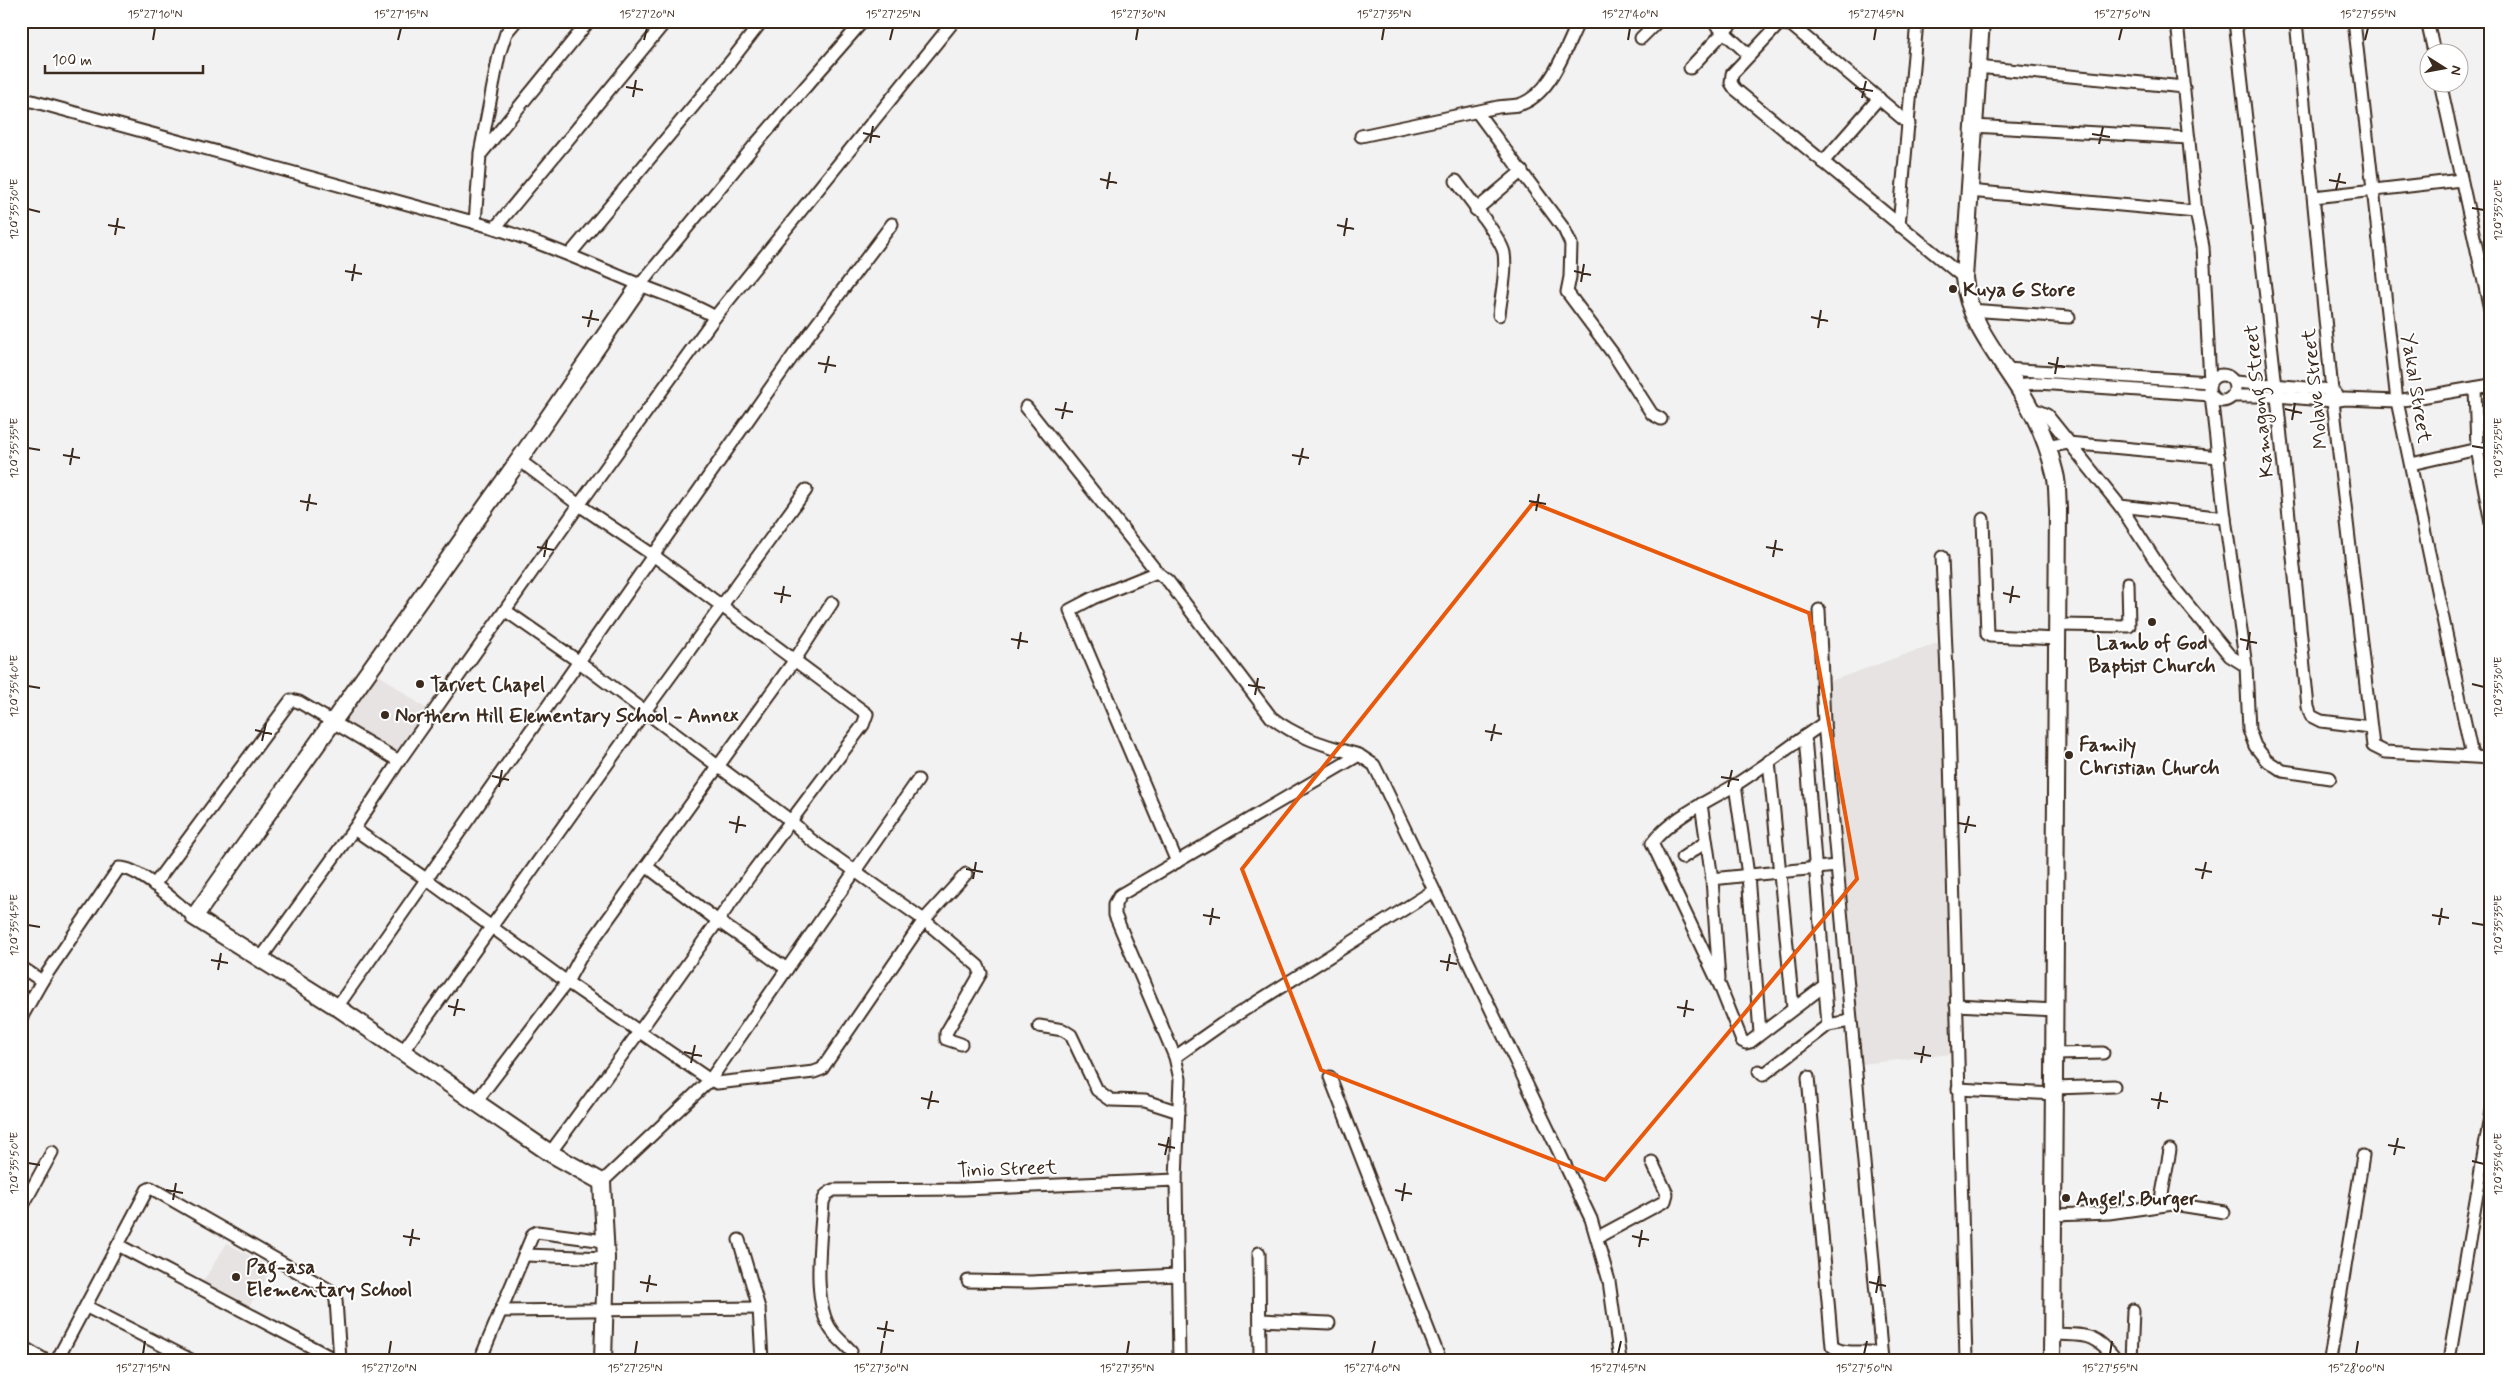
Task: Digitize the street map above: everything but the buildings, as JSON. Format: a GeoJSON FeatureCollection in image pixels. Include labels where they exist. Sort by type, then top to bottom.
{"type":"FeatureCollection","features":[{"type":"Feature","properties":{"kind":"street"},"geometry":{"type":"LineString","coordinates":[[475,223],[480,155],[499,55],[505,27],[516,21]]}},
{"type":"Feature","properties":{"kind":"street"},"geometry":{"type":"LineString","coordinates":[[480,155],[589,21]]}},
{"type":"Feature","properties":{"kind":"street"},"geometry":{"type":"LineString","coordinates":[[495,228],[666,21]]}},
{"type":"Feature","properties":{"kind":"street"},"geometry":{"type":"LineString","coordinates":[[570,254],[731,61],[762,21]]}},
{"type":"Feature","properties":{"kind":"street"},"geometry":{"type":"LineString","coordinates":[[194,917],[519,460],[640,285],[754,146],[863,21]]}},
{"type":"Feature","properties":{"kind":"street"},"geometry":{"type":"LineString","coordinates":[[261,958],[354,829],[399,761],[579,505],[715,317],[954,21]]}},
{"type":"Feature","properties":{"kind":"street"},"geometry":{"type":"LineString","coordinates":[[1361,136],[1519,105],[1536,95],[1549,80],[1578,21]]}},
{"type":"Feature","properties":{"kind":"street"},"geometry":{"type":"LineString","coordinates":[[1641,38],[1658,21]]}},
{"type":"Feature","properties":{"kind":"street"},"geometry":{"type":"LineString","coordinates":[[1712,21],[1749,55]]}},
{"type":"Feature","properties":{"kind":"street"},"geometry":{"type":"LineString","coordinates":[[1690,68],[1734,21]]}},
{"type":"Feature","properties":{"kind":"street"},"geometry":{"type":"LineString","coordinates":[[1900,226],[1910,124],[1917,21]]}},
{"type":"Feature","properties":{"kind":"street"},"geometry":{"type":"LineString","coordinates":[[1981,21],[1964,278],[1970,310],[1982,336],[2030,407],[2056,475],[2058,509],[2052,1360]]}},
{"type":"Feature","properties":{"kind":"street"},"geometry":{"type":"LineString","coordinates":[[2158,21],[2177,22],[2196,212],[2203,246],[2211,395],[2225,518],[2246,666],[2249,730],[2255,746],[2266,760],[2283,771],[2330,778]]}},
{"type":"Feature","properties":{"kind":"street","name":"Kamagong Street"},"geometry":{"type":"LineString","coordinates":[[2235,21],[2276,392],[2308,707],[2311,716],[2321,720],[2370,727]]}},
{"type":"Feature","properties":{"kind":"street","name":"Molave Street"},"geometry":{"type":"LineString","coordinates":[[2296,21],[2373,746],[2378,750],[2472,756]]}},
{"type":"Feature","properties":{"kind":"street","name":"Yakal Street"},"geometry":{"type":"LineString","coordinates":[[2354,21],[2397,401],[2472,756]]}},
{"type":"Feature","properties":{"kind":"street"},"geometry":{"type":"LineString","coordinates":[[2427,21],[2432,42]]}},
{"type":"Feature","properties":{"kind":"street"},"geometry":{"type":"LineString","coordinates":[[1910,124],[1791,25],[1779,24],[1732,74],[1731,83],[1735,89],[1964,278]]}},
{"type":"Feature","properties":{"kind":"street"},"geometry":{"type":"LineString","coordinates":[[1978,67],[2184,86]]}},
{"type":"Feature","properties":{"kind":"street"},"geometry":{"type":"LineString","coordinates":[[2442,92],[2491,314]]}},
{"type":"Feature","properties":{"kind":"street"},"geometry":{"type":"LineString","coordinates":[[21,98],[495,228],[570,254],[640,285],[685,301],[715,317]]}},
{"type":"Feature","properties":{"kind":"street"},"geometry":{"type":"LineString","coordinates":[[1823,162],[1878,98]]}},
{"type":"Feature","properties":{"kind":"street"},"geometry":{"type":"LineString","coordinates":[[1476,112],[1522,171],[1564,229],[1572,244],[1567,292],[1614,355],[1652,414],[1662,419]]}},
{"type":"Feature","properties":{"kind":"street"},"geometry":{"type":"LineString","coordinates":[[1973,126],[2189,138]]}},
{"type":"Feature","properties":{"kind":"street"},"geometry":{"type":"LineString","coordinates":[[1476,210],[1522,171]]}},
{"type":"Feature","properties":{"kind":"street"},"geometry":{"type":"LineString","coordinates":[[2314,197],[2461,180]]}},
{"type":"Feature","properties":{"kind":"street"},"geometry":{"type":"LineString","coordinates":[[1456,181],[1499,240],[1504,252],[1499,315]]}},
{"type":"Feature","properties":{"kind":"street"},"geometry":{"type":"LineString","coordinates":[[1969,191],[2196,212]]}},
{"type":"Feature","properties":{"kind":"street"},"geometry":{"type":"LineString","coordinates":[[337,1007],[795,353],[892,224]]}},
{"type":"Feature","properties":{"kind":"street"},"geometry":{"type":"LineString","coordinates":[[1970,310],[2069,316]]}},
{"type":"Feature","properties":{"kind":"street"},"geometry":{"type":"LineString","coordinates":[[2006,369],[2210,382],[2220,375],[2229,376],[2234,382],[2236,389],[2233,396]]}},
{"type":"Feature","properties":{"kind":"street"},"geometry":{"type":"LineString","coordinates":[[2234,382],[2276,392],[2397,401],[2491,385]]}},
{"type":"Feature","properties":{"kind":"street"},"geometry":{"type":"LineString","coordinates":[[2015,385],[2038,383],[2211,395],[2222,402],[2233,396],[2276,392]]}},
{"type":"Feature","properties":{"kind":"street"},"geometry":{"type":"LineString","coordinates":[[2476,388],[2477,448],[2491,523]]}},
{"type":"Feature","properties":{"kind":"street"},"geometry":{"type":"LineString","coordinates":[[1026,407],[1157,572],[1168,582],[1271,717],[1283,727],[1320,744],[1359,755],[1374,765],[1540,1108],[1598,1237],[1609,1281],[1620,1360]]}},
{"type":"Feature","properties":{"kind":"street"},"geometry":{"type":"LineString","coordinates":[[2030,407],[2047,415],[2120,506],[2170,583],[2230,656],[2246,666]]}},
{"type":"Feature","properties":{"kind":"street"},"geometry":{"type":"LineString","coordinates":[[2046,447],[2068,443],[2219,457]]}},
{"type":"Feature","properties":{"kind":"street"},"geometry":{"type":"LineString","coordinates":[[2411,464],[2491,446]]}},
{"type":"Feature","properties":{"kind":"street"},"geometry":{"type":"LineString","coordinates":[[519,460],[579,505],[654,555],[867,714],[866,722],[791,821],[640,1032],[550,1153]]}},
{"type":"Feature","properties":{"kind":"street"},"geometry":{"type":"LineString","coordinates":[[403,1051],[645,711],[806,490]]}},
{"type":"Feature","properties":{"kind":"street"},"geometry":{"type":"LineString","coordinates":[[2120,506],[2225,518]]}},
{"type":"Feature","properties":{"kind":"street"},"geometry":{"type":"LineString","coordinates":[[1983,519],[1987,634],[1990,636],[2129,626],[2128,583]]}},
{"type":"Feature","properties":{"kind":"street"},"geometry":{"type":"LineString","coordinates":[[1942,557],[1949,720],[1966,1360]]}},
{"type":"Feature","properties":{"kind":"street"},"geometry":{"type":"LineString","coordinates":[[1157,572],[1093,598],[1070,610],[1177,862]]}},
{"type":"Feature","properties":{"kind":"street"},"geometry":{"type":"LineString","coordinates":[[475,1103],[567,982],[580,958],[794,660],[832,603]]}},
{"type":"Feature","properties":{"kind":"street"},"geometry":{"type":"LineString","coordinates":[[506,610],[645,711],[791,821],[810,839],[924,920],[980,970],[980,975],[946,1033],[946,1039],[961,1044]]}},
{"type":"Feature","properties":{"kind":"street"},"geometry":{"type":"LineString","coordinates":[[1808,1077],[1832,1346],[1837,1351],[1853,1352],[1866,1350],[1882,1356],[1836,866],[1824,723],[1819,610]]}},
{"type":"Feature","properties":{"kind":"street"},"geometry":{"type":"LineString","coordinates":[[154,885],[291,700],[299,702],[399,761]]}},
{"type":"Feature","properties":{"kind":"street"},"geometry":{"type":"LineString","coordinates":[[1824,723],[1735,785],[1701,804],[1658,835],[1652,842],[1720,986],[1742,1041],[1750,1042],[1824,985]]}},
{"type":"Feature","properties":{"kind":"street"},"geometry":{"type":"LineString","coordinates":[[1805,736],[1828,1025]]}},
{"type":"Feature","properties":{"kind":"street"},"geometry":{"type":"LineString","coordinates":[[1179,1360],[1176,1180],[1180,1080],[1175,1057],[1115,915],[1115,904],[1120,895],[1359,755]]}},
{"type":"Feature","properties":{"kind":"street"},"geometry":{"type":"LineString","coordinates":[[2472,756],[2491,758]]}},
{"type":"Feature","properties":{"kind":"street"},"geometry":{"type":"LineString","coordinates":[[1769,761],[1793,1008]]}},
{"type":"Feature","properties":{"kind":"street"},"geometry":{"type":"LineString","coordinates":[[603,1360],[606,1258],[602,1182],[710,1080],[918,780]]}},
{"type":"Feature","properties":{"kind":"street"},"geometry":{"type":"LineString","coordinates":[[1735,785],[1748,875],[1760,1033]]}},
{"type":"Feature","properties":{"kind":"street"},"geometry":{"type":"LineString","coordinates":[[1701,804],[1712,879],[1720,986]]}},
{"type":"Feature","properties":{"kind":"street"},"geometry":{"type":"LineString","coordinates":[[354,829],[567,982],[710,1080],[717,1082],[814,1072],[822,1069],[924,920],[966,874]]}},
{"type":"Feature","properties":{"kind":"street"},"geometry":{"type":"LineString","coordinates":[[1682,858],[1706,842]]}},
{"type":"Feature","properties":{"kind":"street"},"geometry":{"type":"LineString","coordinates":[[646,866],[718,921],[788,969]]}},
{"type":"Feature","properties":{"kind":"street"},"geometry":{"type":"LineString","coordinates":[[1712,879],[1836,866]]}},
{"type":"Feature","properties":{"kind":"street"},"geometry":{"type":"LineString","coordinates":[[21,1018],[42,981],[119,868],[127,868],[154,885],[194,917],[337,1007],[550,1153],[602,1182]]}},
{"type":"Feature","properties":{"kind":"street"},"geometry":{"type":"LineString","coordinates":[[1175,1057],[1222,1024],[1434,891]]}},
{"type":"Feature","properties":{"kind":"street"},"geometry":{"type":"LineString","coordinates":[[21,966],[42,981]]}},
{"type":"Feature","properties":{"kind":"street"},"geometry":{"type":"LineString","coordinates":[[1956,1004],[2055,1010]]}},
{"type":"Feature","properties":{"kind":"street"},"geometry":{"type":"LineString","coordinates":[[1759,1071],[1763,1075],[1828,1025],[1850,1021]]}},
{"type":"Feature","properties":{"kind":"street"},"geometry":{"type":"LineString","coordinates":[[1039,1026],[1062,1030],[1071,1034],[1097,1090],[1111,1100],[1145,1101],[1179,1112]]}},
{"type":"Feature","properties":{"kind":"street"},"geometry":{"type":"LineString","coordinates":[[2055,1054],[2102,1054]]}},
{"type":"Feature","properties":{"kind":"street"},"geometry":{"type":"LineString","coordinates":[[1330,1077],[1440,1360]]}},
{"type":"Feature","properties":{"kind":"street"},"geometry":{"type":"LineString","coordinates":[[1958,1089],[2054,1091],[2114,1086]]}},
{"type":"Feature","properties":{"kind":"street"},"geometry":{"type":"LineString","coordinates":[[2449,1360],[2491,1111]]}},
{"type":"Feature","properties":{"kind":"street"},"geometry":{"type":"LineString","coordinates":[[2160,1205],[2170,1150]]}},
{"type":"Feature","properties":{"kind":"street"},"geometry":{"type":"LineString","coordinates":[[21,1209],[52,1152]]}},
{"type":"Feature","properties":{"kind":"street"},"geometry":{"type":"LineString","coordinates":[[2330,1360],[2363,1156]]}},
{"type":"Feature","properties":{"kind":"street"},"geometry":{"type":"LineString","coordinates":[[1598,1237],[1665,1200],[1667,1194],[1652,1162]]}},
{"type":"Feature","properties":{"kind":"street","name":"Tinio Street"},"geometry":{"type":"LineString","coordinates":[[851,1350],[832,1331],[820,1298],[823,1202],[826,1195],[833,1190],[964,1189],[1176,1180]]}},
{"type":"Feature","properties":{"kind":"street"},"geometry":{"type":"LineString","coordinates":[[57,1360],[87,1307],[118,1245],[147,1190],[151,1188],[333,1292],[336,1300],[338,1360],[118,1245]]}},
{"type":"Feature","properties":{"kind":"street"},"geometry":{"type":"LineString","coordinates":[[2054,1215],[2109,1213],[2173,1204],[2224,1212]]}},
{"type":"Feature","properties":{"kind":"street"},"geometry":{"type":"LineString","coordinates":[[480,1360],[526,1255],[531,1237],[537,1232],[605,1240]]}},
{"type":"Feature","properties":{"kind":"street"},"geometry":{"type":"LineString","coordinates":[[739,1240],[759,1308],[762,1360]]}},
{"type":"Feature","properties":{"kind":"street"},"geometry":{"type":"LineString","coordinates":[[1259,1253],[1260,1360]]}},
{"type":"Feature","properties":{"kind":"street"},"geometry":{"type":"LineString","coordinates":[[526,1255],[606,1258]]}},
{"type":"Feature","properties":{"kind":"street"},"geometry":{"type":"LineString","coordinates":[[968,1281],[1031,1282],[1177,1275]]}},
{"type":"Feature","properties":{"kind":"street"},"geometry":{"type":"LineString","coordinates":[[87,1307],[191,1360]]}},
{"type":"Feature","properties":{"kind":"street"},"geometry":{"type":"LineString","coordinates":[[500,1311],[759,1308]]}},
{"type":"Feature","properties":{"kind":"street"},"geometry":{"type":"LineString","coordinates":[[2131,1360],[2133,1310]]}},
{"type":"Feature","properties":{"kind":"street"},"geometry":{"type":"LineString","coordinates":[[1260,1320],[1329,1323]]}},
{"type":"Feature","properties":{"kind":"street"},"geometry":{"type":"LineString","coordinates":[[2053,1334],[2092,1337],[2100,1341],[2115,1358]]}},
{"type":"Feature","properties":{"kind":"street"},"geometry":{"type":"LineString","coordinates":[[21,1346],[45,1360]]}},
{"type":"Feature","properties":{"kind":"street"},"geometry":{"type":"LineString","coordinates":[[1853,1352],[1863,1360]]}},
{"type":"Feature","properties":{"kind":"highlighted area"},"geometry":{"type":"Polygon","coordinates":[[[1533,503],[1809,613],[1857,879],[1605,1180],[1321,1070],[1242,869],[1533,503]]]}},
{"type":"Feature","properties":{"kind":"shaded area"},"geometry":{"type":"Polygon","coordinates":[[[1940,642],[1951,1054],[1862,1064],[1828,682],[1940,642]]]}},
{"type":"Feature","properties":{"kind":"shaded area","name":"Northern Hill Elementary School - Annex"},"geometry":{"type":"Polygon","coordinates":[[[375,672],[428,710],[395,758],[341,720],[375,672]]]}},
{"type":"Feature","properties":{"kind":"shaded area","name":"Pag-asa Elementary School"},"geometry":{"type":"Polygon","coordinates":[[[227,1243],[272,1268],[246,1311],[200,1286],[227,1243]]]}},
{"type":"Feature","properties":{"kind":"place","name":"Kuya G Store"},"geometry":{"type":"Point","coordinates":[1953,289]}},
{"type":"Feature","properties":{"kind":"place","name":"Lamb of God Baptist Church"},"geometry":{"type":"Point","coordinates":[2152,622]}},
{"type":"Feature","properties":{"kind":"place","name":"Tarvet Chapel"},"geometry":{"type":"Point","coordinates":[420,684]}},
{"type":"Feature","properties":{"kind":"place","name":"Northern Hill Elementary School - Annex"},"geometry":{"type":"Point","coordinates":[385,715]}},
{"type":"Feature","properties":{"kind":"place","name":"Family Christian Church"},"geometry":{"type":"Point","coordinates":[2069,755]}},
{"type":"Feature","properties":{"kind":"place","name":"Angel's Burger"},"geometry":{"type":"Point","coordinates":[2066,1198]}},
{"type":"Feature","properties":{"kind":"place","name":"Pag-asa Elementary School"},"geometry":{"type":"Point","coordinates":[236,1277]}}]}
